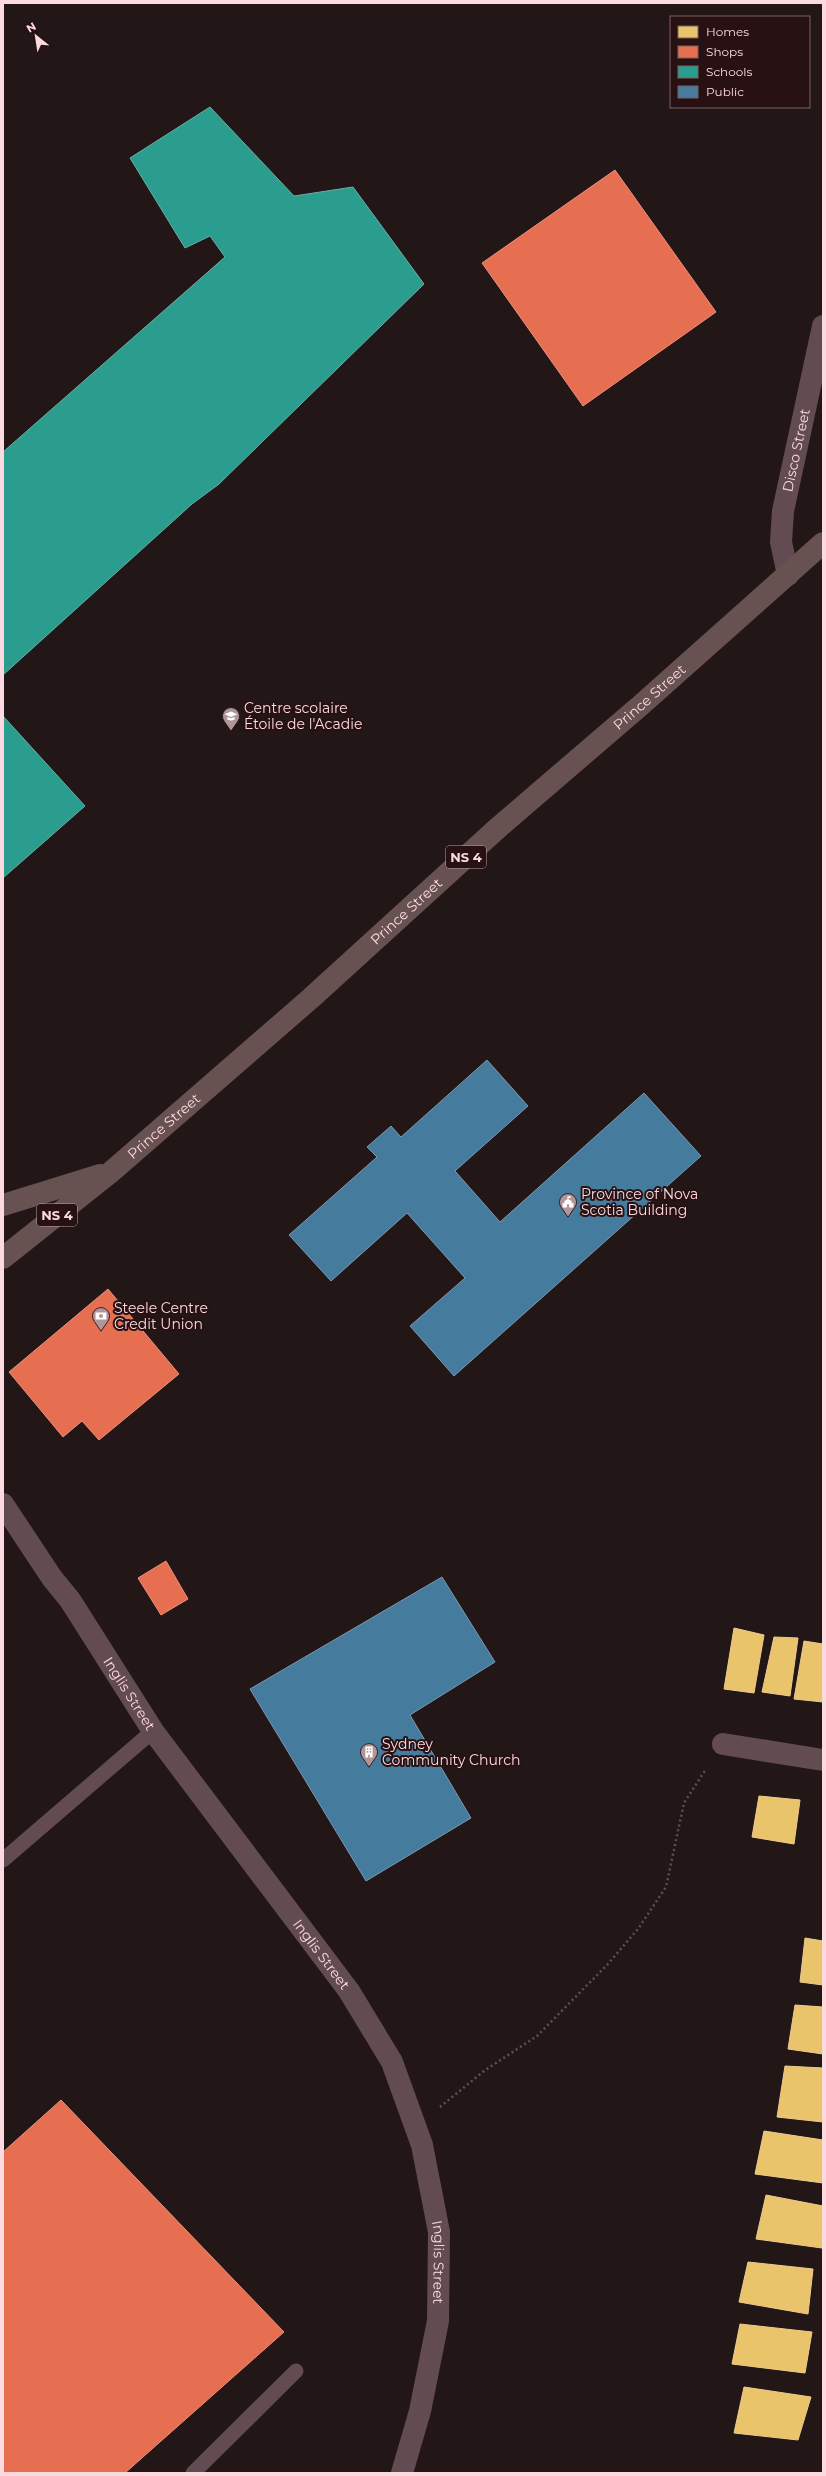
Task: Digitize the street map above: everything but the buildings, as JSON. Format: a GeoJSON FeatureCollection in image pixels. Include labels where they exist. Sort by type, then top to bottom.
{"type":"FeatureCollection","features":[{"type":"Feature","properties":{"kind":"main road","name":"Prince Street"},"geometry":{"type":"LineString","coordinates":[[3,1258],[111,1172],[310,999],[500,826],[641,706],[823,543]]}},
{"type":"Feature","properties":{"kind":"main road"},"geometry":{"type":"LineString","coordinates":[[3,1205],[111,1172]]}},
{"type":"Feature","properties":{"kind":"street","name":"Disco Street"},"geometry":{"type":"LineString","coordinates":[[788,575],[781,542],[783,511],[823,326]]}},
{"type":"Feature","properties":{"kind":"street","name":"Inglis Street"},"geometry":{"type":"LineString","coordinates":[[3,1504],[52,1578],[74,1606],[153,1731],[349,1991],[392,2062],[422,2145],[438,2232],[438,2321],[420,2411],[402,2473]]}},
{"type":"Feature","properties":{"kind":"street"},"geometry":{"type":"LineString","coordinates":[[723,1744],[823,1760]]}},
{"type":"Feature","properties":{"kind":"lane"},"geometry":{"type":"LineString","coordinates":[[3,1860],[153,1731]]}},
{"type":"Feature","properties":{"kind":"lane"},"geometry":{"type":"LineString","coordinates":[[193,2473],[296,2371]]}},
{"type":"Feature","properties":{"kind":"path"},"geometry":{"type":"LineString","coordinates":[[414,2122],[435,2111],[484,2071],[537,2036],[607,1965],[638,1929],[666,1887],[684,1803],[723,1744]]}},
{"type":"Feature","properties":{"kind":"place","name":"Centre scolaire Étoile de l'Acadie"},"geometry":{"type":"Point","coordinates":[231,731]}},
{"type":"Feature","properties":{"kind":"place","name":"Province of Nova Scotia Building"},"geometry":{"type":"Point","coordinates":[568,1217]}},
{"type":"Feature","properties":{"kind":"place","name":"Steele Centre Credit Union"},"geometry":{"type":"Point","coordinates":[101,1331]}},
{"type":"Feature","properties":{"kind":"place","name":"Sydney Community Church"},"geometry":{"type":"Point","coordinates":[369,1767]}}]}
